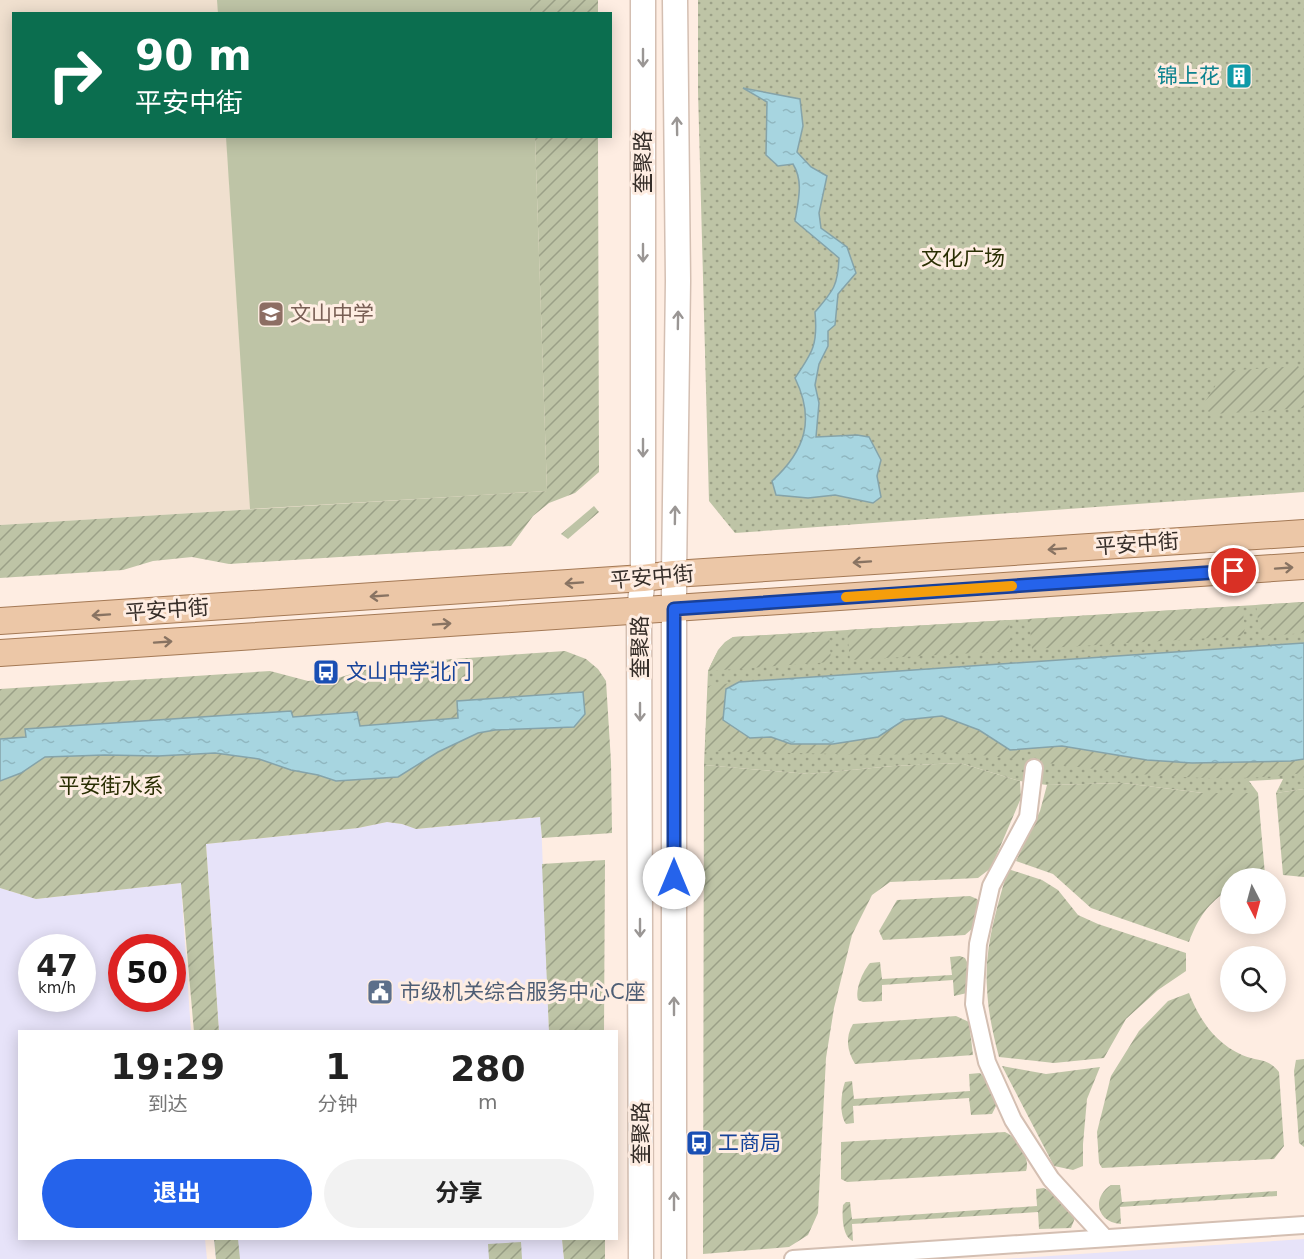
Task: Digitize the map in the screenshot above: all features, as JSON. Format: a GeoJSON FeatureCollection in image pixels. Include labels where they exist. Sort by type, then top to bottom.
{"type":"FeatureCollection","features":[{"type":"Feature","properties":{"kind":"main road","name":"奎聚路"},"geometry":{"type":"LineString","coordinates":[[641,1259],[639,611],[643,579],[642,0]]}},
{"type":"Feature","properties":{"kind":"main road","name":"奎聚路"},"geometry":{"type":"LineString","coordinates":[[675,0],[678,281],[674,574],[675,1259]]}},
{"type":"Feature","properties":{"kind":"main road","name":"平安中街"},"geometry":{"type":"LineString","coordinates":[[0,621],[1304,533]]}},
{"type":"Feature","properties":{"kind":"main road","name":"平安中街"},"geometry":{"type":"LineString","coordinates":[[0,653],[1304,566]]}},
{"type":"Feature","properties":{"kind":"street"},"geometry":{"type":"LineString","coordinates":[[1034,768],[1028,817],[991,886],[978,944],[974,1004],[987,1062],[1013,1120],[1051,1179],[1105,1238]]}},
{"type":"Feature","properties":{"kind":"street"},"geometry":{"type":"LineString","coordinates":[[793,1259],[1039,1251],[1105,1238],[1304,1225]]}},
{"type":"Feature","properties":{"kind":"shaded area","name":"文山中学"},"geometry":{"type":"Polygon","coordinates":[[[0,0],[530,0],[530,12],[12,12],[12,138],[535,138],[547,491],[0,525],[0,0]]]}},
{"type":"Feature","properties":{"kind":"shaded area"},"geometry":{"type":"Polygon","coordinates":[[[541,817],[549,1030],[219,1030],[206,844],[358,828],[387,822],[417,829],[541,817]]]}},
{"type":"Feature","properties":{"kind":"shaded area"},"geometry":{"type":"Polygon","coordinates":[[[181,883],[184,934],[108,934],[108,1012],[186,1012],[186,958],[191,1030],[18,1030],[18,1240],[205,1240],[207,1259],[0,1259],[0,888],[36,899],[181,883]]]}},
{"type":"Feature","properties":{"kind":"shaded area"},"geometry":{"type":"Polygon","coordinates":[[[1304,1239],[1304,1259],[1004,1259],[1304,1239]]]}},
{"type":"Feature","properties":{"kind":"shaded area"},"geometry":{"type":"Polygon","coordinates":[[[214,1240],[562,1240],[564,1259],[216,1259],[214,1240]]]}},
{"type":"Feature","properties":{"kind":"green space"},"geometry":{"type":"Polygon","coordinates":[[[217,0],[530,0],[530,12],[218,12],[217,0]]]}},
{"type":"Feature","properties":{"kind":"green space"},"geometry":{"type":"Polygon","coordinates":[[[530,0],[598,0],[598,12],[530,12],[530,0]]]}},
{"type":"Feature","properties":{"kind":"green space","name":"文化广场"},"geometry":{"type":"Polygon","coordinates":[[[698,0],[1304,0],[1304,492],[735,533],[709,501],[698,91],[698,0]]]}},
{"type":"Feature","properties":{"kind":"green space"},"geometry":{"type":"Polygon","coordinates":[[[226,138],[535,138],[547,491],[250,509],[226,138]]]}},
{"type":"Feature","properties":{"kind":"green space"},"geometry":{"type":"Polygon","coordinates":[[[535,138],[598,138],[599,472],[575,493],[549,503],[533,516],[511,546],[229,564],[192,557],[153,561],[123,570],[0,578],[0,525],[547,491],[535,138]]]}},
{"type":"Feature","properties":{"kind":"green space"},"geometry":{"type":"Polygon","coordinates":[[[1298,366],[1304,374],[1304,408],[1214,414],[1201,408],[1225,371],[1298,366]]]}},
{"type":"Feature","properties":{"kind":"green space"},"geometry":{"type":"Polygon","coordinates":[[[594,506],[599,512],[568,539],[561,534],[594,506]]]}},
{"type":"Feature","properties":{"kind":"green space"},"geometry":{"type":"Polygon","coordinates":[[[1304,602],[1304,789],[1276,793],[1283,779],[1249,781],[1258,793],[1203,793],[1123,783],[1047,785],[1020,781],[960,763],[893,766],[809,774],[704,765],[708,671],[718,650],[733,637],[1304,602]]]}},
{"type":"Feature","properties":{"kind":"green space"},"geometry":{"type":"Polygon","coordinates":[[[1304,602],[1304,633],[1266,636],[1259,627],[1256,605],[1304,602]]]}},
{"type":"Feature","properties":{"kind":"green space"},"geometry":{"type":"Polygon","coordinates":[[[1242,606],[1245,628],[1243,636],[1032,649],[1029,619],[1242,606]]]}},
{"type":"Feature","properties":{"kind":"green space"},"geometry":{"type":"Polygon","coordinates":[[[1009,620],[1011,651],[850,660],[847,630],[1009,620]]]}},
{"type":"Feature","properties":{"kind":"green space"},"geometry":{"type":"Polygon","coordinates":[[[829,632],[831,662],[708,671],[721,647],[733,637],[829,632]]]}},
{"type":"Feature","properties":{"kind":"green space","name":"平安街水系"},"geometry":{"type":"Polygon","coordinates":[[[565,651],[586,659],[598,669],[606,681],[611,762],[612,833],[542,838],[540,817],[416,829],[387,822],[358,828],[206,844],[219,1030],[194,1030],[181,883],[36,899],[0,888],[0,689],[270,671],[308,681],[338,678],[384,664],[565,651]]]}},
{"type":"Feature","properties":{"kind":"green space"},"geometry":{"type":"Polygon","coordinates":[[[739,682],[726,689],[750,738],[771,737],[791,744],[878,737],[904,720],[942,716],[979,730],[1010,750],[1020,749],[1022,760],[956,752],[882,755],[705,751],[708,686],[739,682]]]}},
{"type":"Feature","properties":{"kind":"green space"},"geometry":{"type":"Polygon","coordinates":[[[1062,746],[1147,760],[1192,763],[1304,759],[1304,773],[1238,778],[1172,777],[1040,762],[1039,748],[1062,746]]]}},
{"type":"Feature","properties":{"kind":"green space"},"geometry":{"type":"Polygon","coordinates":[[[960,763],[1020,781],[1021,798],[991,868],[978,878],[890,882],[872,895],[852,935],[834,1008],[826,1058],[818,1213],[808,1235],[789,1247],[703,1254],[704,765],[809,774],[893,766],[960,763]]]}},
{"type":"Feature","properties":{"kind":"green space"},"geometry":{"type":"Polygon","coordinates":[[[1123,783],[1203,793],[1258,793],[1264,868],[1220,868],[1220,897],[1205,912],[1189,942],[1091,908],[1053,874],[1016,861],[1040,811],[1047,785],[1123,783]]]}},
{"type":"Feature","properties":{"kind":"green space"},"geometry":{"type":"Polygon","coordinates":[[[1304,789],[1304,877],[1286,875],[1286,868],[1282,868],[1276,793],[1304,789]]]}},
{"type":"Feature","properties":{"kind":"green space"},"geometry":{"type":"Polygon","coordinates":[[[605,860],[604,1030],[549,1030],[542,864],[605,860]]]}},
{"type":"Feature","properties":{"kind":"green space"},"geometry":{"type":"Polygon","coordinates":[[[1008,869],[1042,880],[1058,890],[1078,915],[1098,924],[1186,953],[1186,971],[1158,990],[1126,1019],[1104,1058],[1054,1063],[999,1057],[990,1014],[987,958],[992,928],[1008,869]]]}},
{"type":"Feature","properties":{"kind":"green space"},"geometry":{"type":"Polygon","coordinates":[[[970,896],[980,903],[973,928],[965,935],[883,940],[879,931],[897,900],[970,896]]]}},
{"type":"Feature","properties":{"kind":"green space"},"geometry":{"type":"Polygon","coordinates":[[[950,957],[965,958],[968,964],[967,993],[954,996],[953,980],[882,985],[882,1001],[858,1000],[860,980],[870,963],[880,962],[882,979],[952,975],[950,957]]]}},
{"type":"Feature","properties":{"kind":"green space"},"geometry":{"type":"Polygon","coordinates":[[[1189,993],[1203,1021],[1216,1037],[1232,1050],[1266,1062],[1279,1072],[1284,1146],[1274,1159],[1102,1168],[1099,1163],[1097,1132],[1111,1076],[1139,1031],[1168,1001],[1189,993]]]}},
{"type":"Feature","properties":{"kind":"green space"},"geometry":{"type":"Polygon","coordinates":[[[956,1016],[969,1022],[973,1055],[855,1064],[850,1054],[848,1039],[853,1024],[956,1016]]]}},
{"type":"Feature","properties":{"kind":"green space"},"geometry":{"type":"Polygon","coordinates":[[[1304,1059],[1304,1147],[1299,1143],[1294,1071],[1296,1060],[1304,1059]]]}},
{"type":"Feature","properties":{"kind":"green space"},"geometry":{"type":"Polygon","coordinates":[[[1002,1066],[1046,1074],[1100,1067],[1087,1099],[1083,1166],[1073,1170],[1054,1166],[1002,1066]]]}},
{"type":"Feature","properties":{"kind":"green space"},"geometry":{"type":"Polygon","coordinates":[[[980,1073],[997,1104],[992,1114],[971,1115],[969,1098],[853,1106],[854,1123],[846,1124],[842,1115],[842,1092],[845,1082],[852,1081],[854,1099],[970,1091],[969,1074],[980,1073]]]}},
{"type":"Feature","properties":{"kind":"green space"},"geometry":{"type":"Polygon","coordinates":[[[1005,1132],[1022,1148],[1027,1160],[1026,1171],[847,1182],[841,1179],[841,1142],[1005,1132]]]}},
{"type":"Feature","properties":{"kind":"green space"},"geometry":{"type":"Polygon","coordinates":[[[1111,1185],[1120,1185],[1122,1202],[1277,1191],[1277,1196],[1120,1207],[1121,1224],[1106,1219],[1100,1209],[1101,1196],[1111,1185]]]}},
{"type":"Feature","properties":{"kind":"green space"},"geometry":{"type":"Polygon","coordinates":[[[1044,1188],[1075,1218],[1071,1228],[1039,1229],[1038,1212],[852,1224],[853,1241],[849,1239],[843,1225],[843,1205],[846,1202],[850,1202],[852,1219],[1037,1206],[1036,1189],[1044,1188]]]}},
{"type":"Feature","properties":{"kind":"green space"},"geometry":{"type":"Polygon","coordinates":[[[214,1240],[238,1240],[240,1259],[216,1259],[214,1240]]]}},
{"type":"Feature","properties":{"kind":"green space"},"geometry":{"type":"Polygon","coordinates":[[[562,1240],[605,1240],[605,1259],[564,1259],[562,1240]]]}},
{"type":"Feature","properties":{"kind":"green space"},"geometry":{"type":"Polygon","coordinates":[[[521,1242],[522,1259],[489,1259],[488,1244],[521,1242]]]}},
{"type":"Feature","properties":{"kind":"water"},"geometry":{"type":"Polygon","coordinates":[[[743,88],[800,99],[803,126],[797,152],[811,167],[827,176],[819,213],[821,228],[847,247],[856,273],[838,294],[835,325],[828,331],[828,346],[819,364],[815,385],[819,403],[816,437],[857,435],[869,437],[881,460],[877,476],[881,497],[873,503],[835,495],[808,498],[776,495],[772,481],[793,458],[804,433],[805,407],[795,378],[813,347],[816,332],[815,312],[833,288],[839,258],[795,221],[799,192],[796,171],[793,164],[778,166],[766,155],[767,102],[743,88]]]}},
{"type":"Feature","properties":{"kind":"water"},"geometry":{"type":"Polygon","coordinates":[[[1304,643],[1304,759],[1291,761],[1192,763],[1147,760],[1062,746],[1010,750],[979,730],[942,716],[904,720],[878,737],[833,744],[791,744],[771,737],[750,738],[723,720],[726,689],[739,682],[1304,643]]]}},
{"type":"Feature","properties":{"kind":"water"},"geometry":{"type":"Polygon","coordinates":[[[583,692],[585,714],[574,727],[495,730],[478,733],[438,752],[398,777],[336,781],[259,759],[215,753],[45,757],[21,773],[0,781],[0,739],[26,737],[25,729],[291,711],[293,717],[357,712],[360,726],[458,718],[457,701],[583,692]]]}},
{"type":"Feature","properties":{"kind":"slow traffic"},"geometry":{"type":"LineString","coordinates":[[846,597],[1012,586]]}},
{"type":"Feature","properties":{"kind":"place","name":"锦上花"},"geometry":{"type":"Point","coordinates":[1239,76]}},
{"type":"Feature","properties":{"kind":"place","name":"文山中学"},"geometry":{"type":"Point","coordinates":[271,314]}},
{"type":"Feature","properties":{"kind":"place","name":"文山中学北门"},"geometry":{"type":"Point","coordinates":[326,672]}},
{"type":"Feature","properties":{"kind":"place","name":"市级机关综合服务中心C座"},"geometry":{"type":"Point","coordinates":[380,992]}},
{"type":"Feature","properties":{"kind":"place","name":"工商局"},"geometry":{"type":"Point","coordinates":[699,1143]}},
{"type":"Feature","properties":{"kind":"route"},"geometry":{"type":"LineString","coordinates":[[674,878],[674,609],[1234,571]]}}]}
